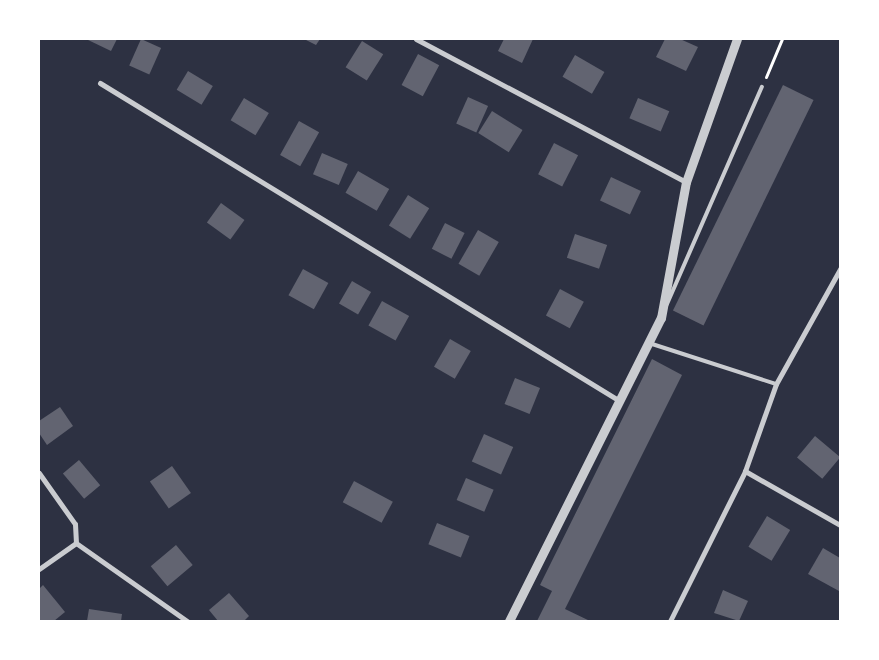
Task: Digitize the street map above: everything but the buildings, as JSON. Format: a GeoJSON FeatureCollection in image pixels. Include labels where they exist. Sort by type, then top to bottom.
{"type":"FeatureCollection","features":[{"type":"Feature","properties":{"kind":"street"},"geometry":{"type":"LineString","coordinates":[[416,39],[686,182]]}},
{"type":"Feature","properties":{"kind":"street"},"geometry":{"type":"LineString","coordinates":[[509,621],[661,318],[686,182],[737,39]]}},
{"type":"Feature","properties":{"kind":"street"},"geometry":{"type":"LineString","coordinates":[[100,83],[620,401]]}},
{"type":"Feature","properties":{"kind":"street"},"geometry":{"type":"LineString","coordinates":[[670,621],[745,471],[776,384],[840,269]]}},
{"type":"Feature","properties":{"kind":"street"},"geometry":{"type":"LineString","coordinates":[[745,471],[840,525]]}},
{"type":"Feature","properties":{"kind":"street"},"geometry":{"type":"LineString","coordinates":[[39,473],[75,524],[76,543]]}},
{"type":"Feature","properties":{"kind":"street"},"geometry":{"type":"LineString","coordinates":[[39,569],[76,543]]}},
{"type":"Feature","properties":{"kind":"street"},"geometry":{"type":"LineString","coordinates":[[76,543],[188,621]]}},
{"type":"Feature","properties":{"kind":"lane"},"geometry":{"type":"LineString","coordinates":[[661,318],[762,87]]}},
{"type":"Feature","properties":{"kind":"lane"},"geometry":{"type":"LineString","coordinates":[[649,343],[776,384]]}},
{"type":"Feature","properties":{"kind":"path"},"geometry":{"type":"LineString","coordinates":[[762,87],[782,39]]}}]}
